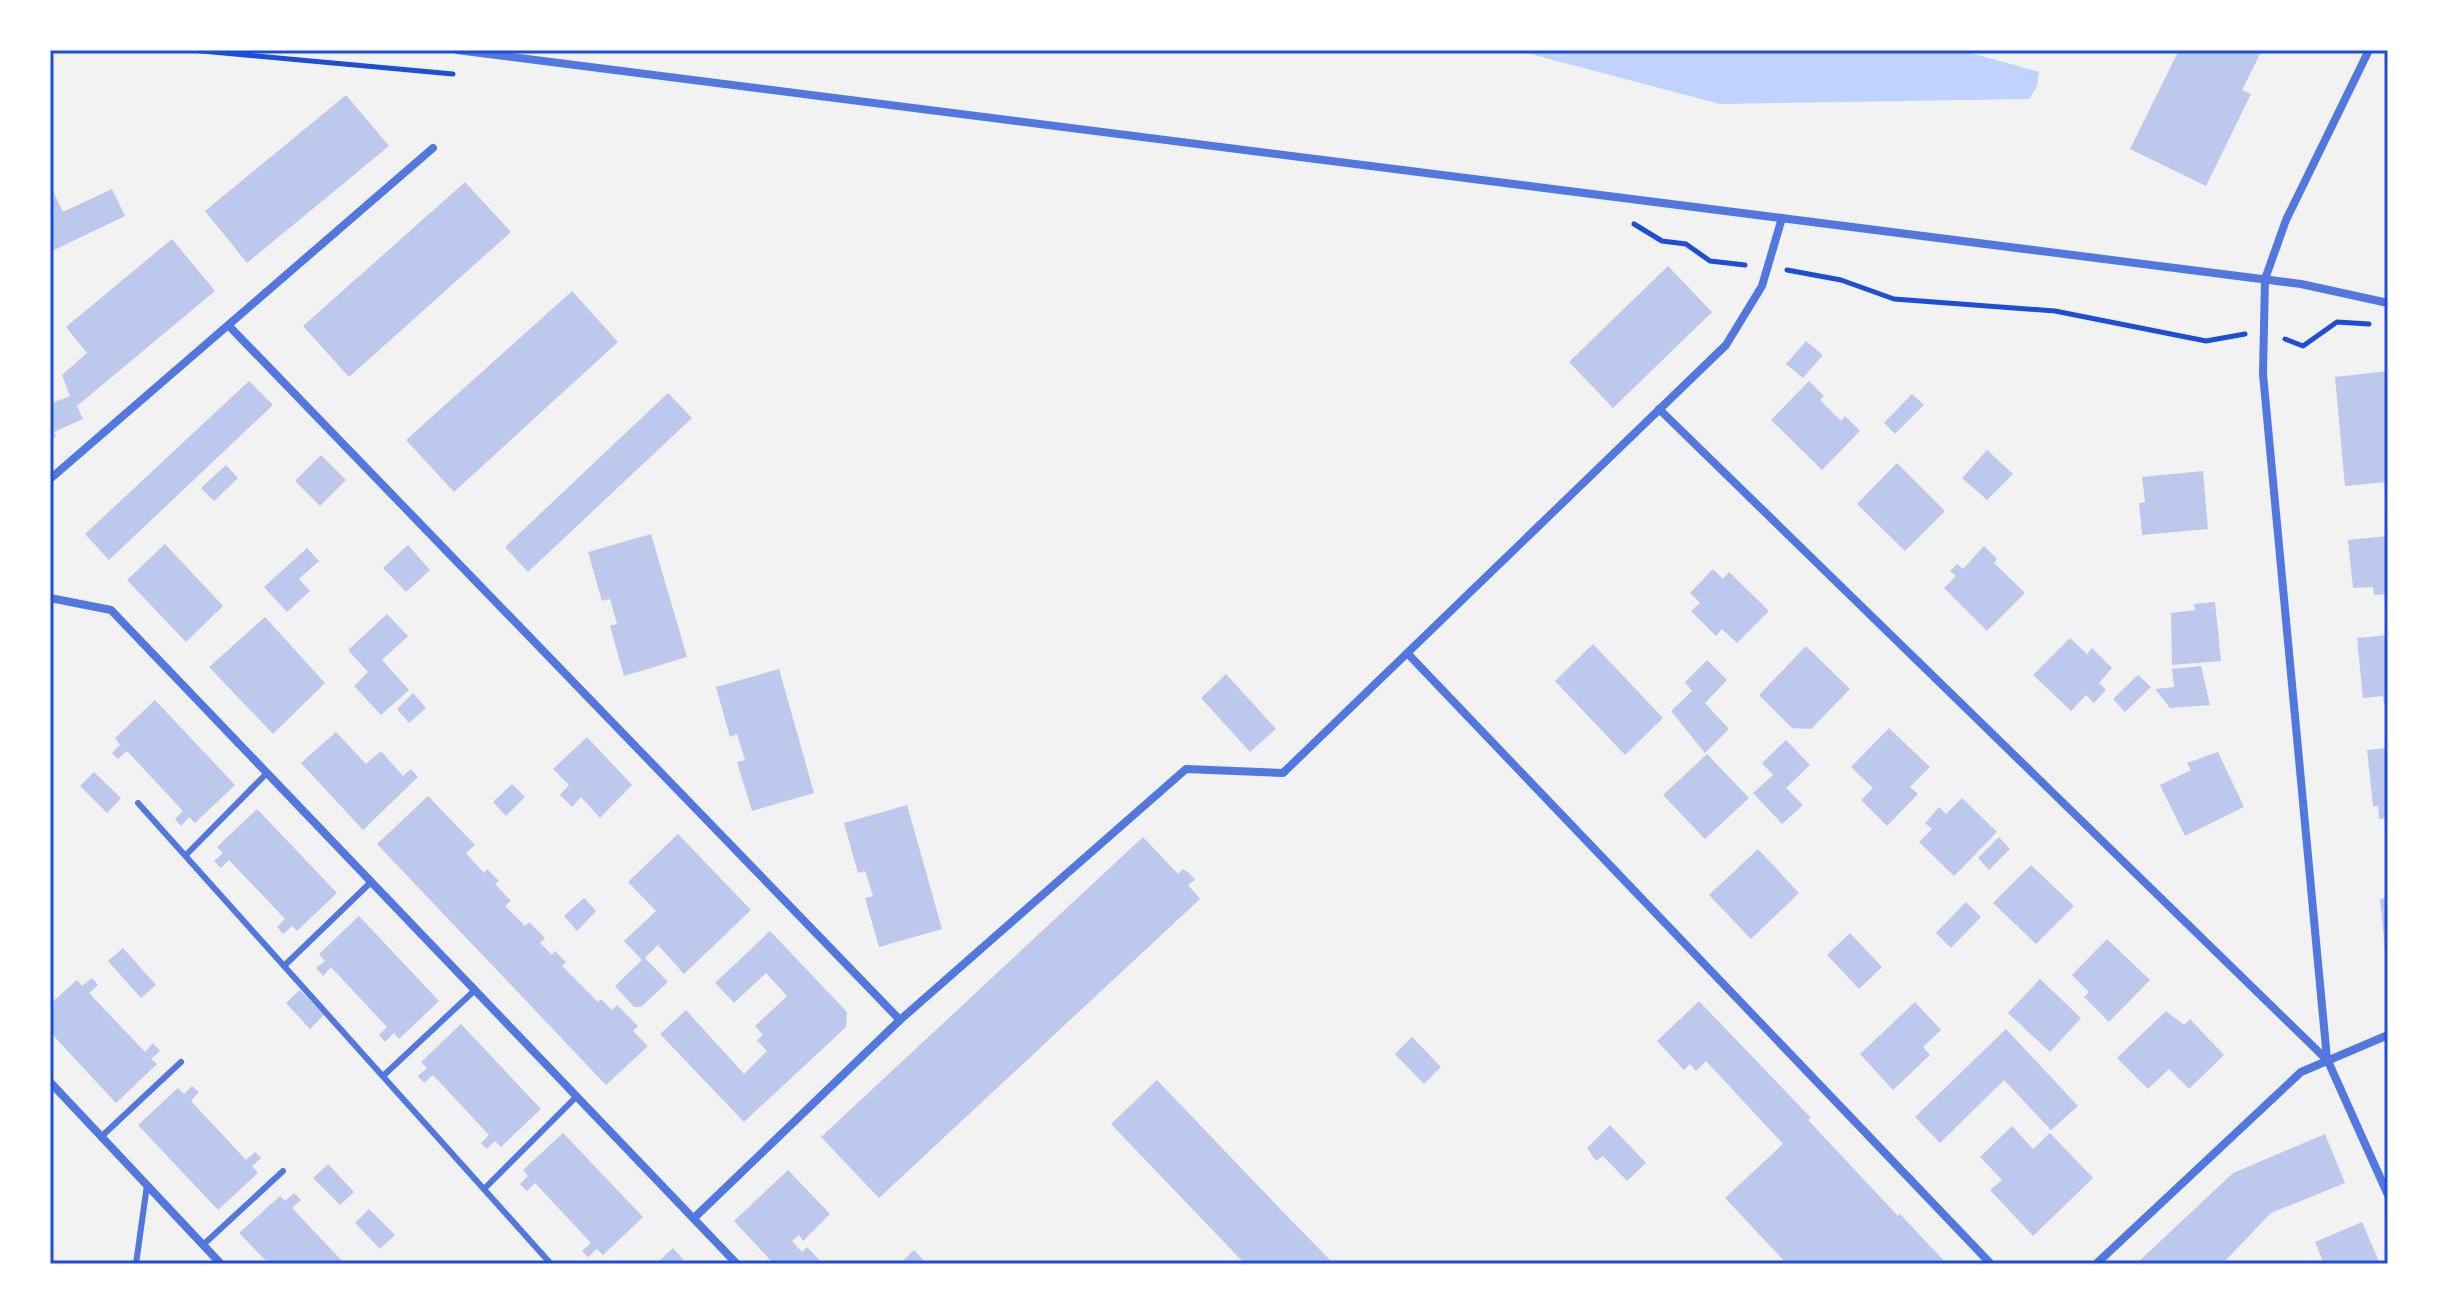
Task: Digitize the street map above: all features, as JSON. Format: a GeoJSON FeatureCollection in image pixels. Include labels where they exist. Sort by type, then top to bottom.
{"type":"FeatureCollection","features":[{"type":"Feature","properties":{"kind":"street"},"geometry":{"type":"LineString","coordinates":[[457,50],[2265,279],[2344,291],[2388,303]]}},
{"type":"Feature","properties":{"kind":"street"},"geometry":{"type":"LineString","coordinates":[[2369,50],[2286,220],[2265,279],[2264,406],[2327,1059],[2388,1195]]}},
{"type":"Feature","properties":{"kind":"street"},"geometry":{"type":"LineString","coordinates":[[50,479],[433,148]]}},
{"type":"Feature","properties":{"kind":"street"},"geometry":{"type":"LineString","coordinates":[[694,1218],[900,1020],[1186,769],[1283,773],[1726,345],[1770,267],[1782,218]]}},
{"type":"Feature","properties":{"kind":"street"},"geometry":{"type":"LineString","coordinates":[[229,326],[900,1020]]}},
{"type":"Feature","properties":{"kind":"street"},"geometry":{"type":"LineString","coordinates":[[1659,409],[2327,1059]]}},
{"type":"Feature","properties":{"kind":"street"},"geometry":{"type":"LineString","coordinates":[[50,598],[111,610],[737,1264]]}},
{"type":"Feature","properties":{"kind":"street"},"geometry":{"type":"LineString","coordinates":[[1408,654],[1991,1264]]}},
{"type":"Feature","properties":{"kind":"street"},"geometry":{"type":"LineString","coordinates":[[2096,1264],[2301,1072],[2388,1035]]}},
{"type":"Feature","properties":{"kind":"street"},"geometry":{"type":"LineString","coordinates":[[50,1082],[221,1264]]}},
{"type":"Feature","properties":{"kind":"lane"},"geometry":{"type":"LineString","coordinates":[[186,855],[266,774]]}},
{"type":"Feature","properties":{"kind":"lane"},"geometry":{"type":"LineString","coordinates":[[138,803],[551,1264]]}},
{"type":"Feature","properties":{"kind":"lane"},"geometry":{"type":"LineString","coordinates":[[284,966],[370,883]]}},
{"type":"Feature","properties":{"kind":"lane"},"geometry":{"type":"LineString","coordinates":[[383,1076],[475,990]]}},
{"type":"Feature","properties":{"kind":"lane"},"geometry":{"type":"LineString","coordinates":[[102,1136],[181,1062]]}},
{"type":"Feature","properties":{"kind":"lane"},"geometry":{"type":"LineString","coordinates":[[485,1188],[577,1096]]}},
{"type":"Feature","properties":{"kind":"lane"},"geometry":{"type":"LineString","coordinates":[[203,1245],[283,1171]]}},
{"type":"Feature","properties":{"kind":"lane"},"geometry":{"type":"LineString","coordinates":[[136,1264],[147,1185]]}},
{"type":"Feature","properties":{"kind":"path"},"geometry":{"type":"LineString","coordinates":[[191,50],[467,75]]}},
{"type":"Feature","properties":{"kind":"path"},"geometry":{"type":"LineString","coordinates":[[1624,223],[1640,225],[1662,241],[1686,244],[1710,261],[1770,267],[1841,280],[1894,299],[2055,311],[2206,341],[2264,331],[2303,346],[2337,322],[2373,324]]}},
{"type":"Feature","properties":{"kind":"water"},"geometry":{"type":"Polygon","coordinates":[[[1515,50],[1960,50],[2039,72],[2037,86],[2029,99],[1720,104],[1515,50]]]}},
{"type":"Feature","properties":{"kind":"building"},"geometry":{"type":"Polygon","coordinates":[[[2179,50],[2262,50],[2242,90],[2251,94],[2206,186],[2130,149],[2179,50]]]}},
{"type":"Feature","properties":{"kind":"building"},"geometry":{"type":"Polygon","coordinates":[[[346,95],[389,146],[247,263],[205,211],[346,95]]]}},
{"type":"Feature","properties":{"kind":"building"},"geometry":{"type":"Polygon","coordinates":[[[465,182],[511,232],[349,377],[303,326],[465,182]]]}},
{"type":"Feature","properties":{"kind":"building"},"geometry":{"type":"Polygon","coordinates":[[[50,185],[63,212],[112,189],[125,216],[52,251],[50,185]]]}},
{"type":"Feature","properties":{"kind":"building"},"geometry":{"type":"Polygon","coordinates":[[[172,239],[215,291],[77,406],[83,419],[54,432],[56,437],[50,439],[50,404],[70,396],[62,375],[87,353],[66,327],[172,239]]]}},
{"type":"Feature","properties":{"kind":"building"},"geometry":{"type":"Polygon","coordinates":[[[1668,266],[1712,312],[1613,408],[1569,362],[1668,266]]]}},
{"type":"Feature","properties":{"kind":"building"},"geometry":{"type":"Polygon","coordinates":[[[572,291],[618,342],[454,492],[406,440],[572,291]]]}},
{"type":"Feature","properties":{"kind":"building"},"geometry":{"type":"Polygon","coordinates":[[[1806,341],[1823,355],[1803,378],[1786,364],[1806,341]]]}},
{"type":"Feature","properties":{"kind":"building"},"geometry":{"type":"Polygon","coordinates":[[[2388,371],[2388,482],[2345,486],[2335,377],[2388,371]]]}},
{"type":"Feature","properties":{"kind":"building"},"geometry":{"type":"Polygon","coordinates":[[[249,381],[273,405],[109,560],[85,534],[249,381]]]}},
{"type":"Feature","properties":{"kind":"building"},"geometry":{"type":"Polygon","coordinates":[[[1809,381],[1824,396],[1820,400],[1841,421],[1845,416],[1860,431],[1822,470],[1771,420],[1809,381]]]}},
{"type":"Feature","properties":{"kind":"building"},"geometry":{"type":"Polygon","coordinates":[[[668,393],[692,418],[528,572],[505,547],[668,393]]]}},
{"type":"Feature","properties":{"kind":"building"},"geometry":{"type":"Polygon","coordinates":[[[1912,394],[1924,405],[1895,434],[1884,423],[1912,394]]]}},
{"type":"Feature","properties":{"kind":"building"},"geometry":{"type":"Polygon","coordinates":[[[1987,450],[2013,474],[1987,500],[1962,478],[1987,450]]]}},
{"type":"Feature","properties":{"kind":"building"},"geometry":{"type":"Polygon","coordinates":[[[321,455],[346,480],[320,506],[295,481],[321,455]]]}},
{"type":"Feature","properties":{"kind":"building"},"geometry":{"type":"Polygon","coordinates":[[[1897,463],[1945,511],[1905,551],[1857,504],[1897,463]]]}},
{"type":"Feature","properties":{"kind":"building"},"geometry":{"type":"Polygon","coordinates":[[[226,465],[238,478],[214,501],[201,488],[226,465]]]}},
{"type":"Feature","properties":{"kind":"building"},"geometry":{"type":"Polygon","coordinates":[[[2203,471],[2208,529],[2142,535],[2139,503],[2145,502],[2142,477],[2203,471]]]}},
{"type":"Feature","properties":{"kind":"building"},"geometry":{"type":"Polygon","coordinates":[[[651,534],[687,657],[624,676],[610,626],[617,624],[610,599],[602,601],[588,552],[651,534]]]}},
{"type":"Feature","properties":{"kind":"building"},"geometry":{"type":"Polygon","coordinates":[[[2388,536],[2388,594],[2374,595],[2373,587],[2353,588],[2348,540],[2388,536]]]}},
{"type":"Feature","properties":{"kind":"building"},"geometry":{"type":"Polygon","coordinates":[[[165,544],[223,606],[186,642],[127,580],[165,544]]]}},
{"type":"Feature","properties":{"kind":"building"},"geometry":{"type":"Polygon","coordinates":[[[408,545],[430,570],[406,592],[383,568],[408,545]]]}},
{"type":"Feature","properties":{"kind":"building"},"geometry":{"type":"Polygon","coordinates":[[[1984,546],[1997,559],[1994,563],[2025,593],[1987,631],[1944,588],[1956,576],[1950,571],[1957,564],[1963,569],[1984,546]]]}},
{"type":"Feature","properties":{"kind":"building"},"geometry":{"type":"Polygon","coordinates":[[[307,548],[319,561],[299,579],[310,591],[287,612],[264,587],[307,548]]]}},
{"type":"Feature","properties":{"kind":"building"},"geometry":{"type":"Polygon","coordinates":[[[1713,569],[1723,579],[1729,572],[1769,611],[1737,643],[1722,629],[1716,636],[1691,611],[1700,603],[1690,593],[1713,569]]]}},
{"type":"Feature","properties":{"kind":"building"},"geometry":{"type":"Polygon","coordinates":[[[2215,602],[2221,661],[2172,665],[2171,613],[2195,610],[2194,604],[2215,602]]]}},
{"type":"Feature","properties":{"kind":"building"},"geometry":{"type":"Polygon","coordinates":[[[387,614],[408,636],[382,660],[409,690],[381,715],[354,686],[368,672],[348,650],[387,614]]]}},
{"type":"Feature","properties":{"kind":"building"},"geometry":{"type":"Polygon","coordinates":[[[265,617],[325,683],[273,734],[209,667],[265,617]]]}},
{"type":"Feature","properties":{"kind":"building"},"geometry":{"type":"Polygon","coordinates":[[[2388,635],[2388,704],[2384,704],[2383,696],[2363,698],[2357,638],[2388,635]]]}},
{"type":"Feature","properties":{"kind":"building"},"geometry":{"type":"Polygon","coordinates":[[[2070,638],[2087,654],[2092,648],[2112,668],[2099,683],[2106,690],[2094,703],[2086,695],[2071,711],[2033,675],[2070,638]]]}},
{"type":"Feature","properties":{"kind":"building"},"geometry":{"type":"Polygon","coordinates":[[[1593,644],[1663,718],[1625,755],[1555,681],[1593,644]]]}},
{"type":"Feature","properties":{"kind":"building"},"geometry":{"type":"Polygon","coordinates":[[[1806,646],[1850,689],[1811,729],[1792,728],[1759,695],[1806,646]]]}},
{"type":"Feature","properties":{"kind":"building"},"geometry":{"type":"Polygon","coordinates":[[[1707,660],[1727,680],[1705,703],[1729,729],[1705,753],[1671,711],[1692,691],[1685,682],[1707,660]]]}},
{"type":"Feature","properties":{"kind":"building"},"geometry":{"type":"Polygon","coordinates":[[[2201,666],[2210,705],[2170,708],[2155,689],[2174,687],[2172,669],[2201,666]]]}},
{"type":"Feature","properties":{"kind":"building"},"geometry":{"type":"Polygon","coordinates":[[[779,669],[814,793],[752,811],[737,762],[745,760],[737,734],[730,737],[716,687],[779,669]]]}},
{"type":"Feature","properties":{"kind":"building"},"geometry":{"type":"Polygon","coordinates":[[[1226,674],[1276,729],[1250,752],[1201,698],[1226,674]]]}},
{"type":"Feature","properties":{"kind":"building"},"geometry":{"type":"Polygon","coordinates":[[[2138,675],[2151,687],[2125,712],[2113,699],[2138,675]]]}},
{"type":"Feature","properties":{"kind":"building"},"geometry":{"type":"Polygon","coordinates":[[[413,693],[426,708],[409,723],[397,709],[413,693]]]}},
{"type":"Feature","properties":{"kind":"building"},"geometry":{"type":"Polygon","coordinates":[[[155,700],[235,785],[195,823],[189,817],[181,826],[175,819],[183,811],[127,751],[118,759],[112,753],[120,745],[115,738],[155,700]]]}},
{"type":"Feature","properties":{"kind":"building"},"geometry":{"type":"Polygon","coordinates":[[[1889,728],[1930,767],[1910,787],[1918,794],[1887,826],[1861,800],[1873,788],[1851,767],[1889,728]]]}},
{"type":"Feature","properties":{"kind":"building"},"geometry":{"type":"Polygon","coordinates":[[[336,732],[366,764],[381,751],[403,776],[411,769],[418,777],[363,830],[301,763],[336,732]]]}},
{"type":"Feature","properties":{"kind":"building"},"geometry":{"type":"Polygon","coordinates":[[[587,737],[632,785],[600,818],[581,797],[572,807],[560,795],[569,785],[553,769],[587,737]]]}},
{"type":"Feature","properties":{"kind":"building"},"geometry":{"type":"Polygon","coordinates":[[[1786,740],[1810,765],[1786,788],[1803,805],[1782,824],[1753,793],[1773,775],[1762,763],[1786,740]]]}},
{"type":"Feature","properties":{"kind":"building"},"geometry":{"type":"Polygon","coordinates":[[[2388,748],[2388,818],[2379,819],[2378,806],[2373,806],[2367,750],[2388,748]]]}},
{"type":"Feature","properties":{"kind":"building"},"geometry":{"type":"Polygon","coordinates":[[[2218,752],[2244,807],[2185,836],[2160,785],[2191,770],[2187,763],[2218,752]]]}},
{"type":"Feature","properties":{"kind":"building"},"geometry":{"type":"Polygon","coordinates":[[[1707,754],[1749,798],[1705,839],[1663,795],[1707,754]]]}},
{"type":"Feature","properties":{"kind":"building"},"geometry":{"type":"Polygon","coordinates":[[[94,772],[121,798],[107,813],[80,786],[94,772]]]}},
{"type":"Feature","properties":{"kind":"building"},"geometry":{"type":"Polygon","coordinates":[[[512,784],[525,797],[506,816],[493,802],[512,784]]]}},
{"type":"Feature","properties":{"kind":"building"},"geometry":{"type":"Polygon","coordinates":[[[428,796],[475,845],[466,853],[484,873],[487,869],[499,881],[495,884],[511,901],[505,906],[525,926],[529,922],[545,938],[540,943],[552,955],[555,951],[566,962],[562,966],[598,1002],[601,999],[612,1010],[617,1005],[638,1026],[633,1031],[648,1046],[606,1085],[377,844],[428,796]]]}},
{"type":"Feature","properties":{"kind":"building"},"geometry":{"type":"Polygon","coordinates":[[[1962,798],[1997,832],[1954,876],[1919,842],[1932,829],[1925,823],[1939,807],[1946,814],[1962,798]]]}},
{"type":"Feature","properties":{"kind":"building"},"geometry":{"type":"Polygon","coordinates":[[[907,805],[942,929],[879,947],[865,898],[873,896],[865,871],[858,873],[844,823],[907,805]]]}},
{"type":"Feature","properties":{"kind":"building"},"geometry":{"type":"Polygon","coordinates":[[[257,809],[337,893],[297,931],[292,926],[283,934],[277,927],[285,919],[229,860],[221,868],[214,861],[223,853],[217,847],[257,809]]]}},
{"type":"Feature","properties":{"kind":"building"},"geometry":{"type":"Polygon","coordinates":[[[678,834],[751,910],[684,974],[658,945],[645,958],[668,982],[641,1007],[634,1007],[615,986],[642,960],[624,941],[656,911],[628,882],[678,834]]]}},
{"type":"Feature","properties":{"kind":"building"},"geometry":{"type":"Polygon","coordinates":[[[1143,837],[1178,874],[1183,869],[1189,873],[1195,880],[1188,885],[1200,899],[879,1198],[821,1137],[1143,837]]]}},
{"type":"Feature","properties":{"kind":"building"},"geometry":{"type":"Polygon","coordinates":[[[1999,837],[2010,849],[1989,870],[1978,858],[1999,837]]]}},
{"type":"Feature","properties":{"kind":"building"},"geometry":{"type":"Polygon","coordinates":[[[1758,849],[1799,893],[1751,939],[1709,895],[1758,849]]]}},
{"type":"Feature","properties":{"kind":"building"},"geometry":{"type":"Polygon","coordinates":[[[2031,865],[2074,906],[2036,944],[1993,903],[2031,865]]]}},
{"type":"Feature","properties":{"kind":"building"},"geometry":{"type":"Polygon","coordinates":[[[584,898],[596,911],[577,931],[564,916],[584,898]]]}},
{"type":"Feature","properties":{"kind":"building"},"geometry":{"type":"Polygon","coordinates":[[[2388,898],[2388,959],[2386,959],[2380,899],[2388,898]]]}},
{"type":"Feature","properties":{"kind":"building"},"geometry":{"type":"Polygon","coordinates":[[[1966,902],[1981,917],[1951,948],[1936,933],[1966,902]]]}},
{"type":"Feature","properties":{"kind":"building"},"geometry":{"type":"Polygon","coordinates":[[[359,916],[439,1001],[399,1039],[394,1033],[385,1042],[379,1035],[387,1027],[331,967],[323,976],[316,968],[325,961],[319,954],[359,916]]]}},
{"type":"Feature","properties":{"kind":"building"},"geometry":{"type":"Polygon","coordinates":[[[770,931],[847,1012],[846,1027],[744,1122],[660,1034],[686,1010],[744,1074],[767,1051],[757,1040],[763,1035],[755,1026],[787,996],[766,973],[734,1003],[715,983],[770,931]]]}},
{"type":"Feature","properties":{"kind":"building"},"geometry":{"type":"Polygon","coordinates":[[[1850,933],[1882,967],[1859,989],[1827,955],[1850,933]]]}},
{"type":"Feature","properties":{"kind":"building"},"geometry":{"type":"Polygon","coordinates":[[[2107,939],[2150,980],[2109,1022],[2084,997],[2089,992],[2072,975],[2107,939]]]}},
{"type":"Feature","properties":{"kind":"building"},"geometry":{"type":"Polygon","coordinates":[[[123,948],[156,985],[141,998],[108,961],[123,948]]]}},
{"type":"Feature","properties":{"kind":"building"},"geometry":{"type":"Polygon","coordinates":[[[92,978],[98,985],[89,993],[145,1052],[153,1043],[160,1051],[151,1059],[157,1064],[116,1103],[50,1032],[50,1004],[77,980],[82,986],[92,978]]]}},
{"type":"Feature","properties":{"kind":"building"},"geometry":{"type":"Polygon","coordinates":[[[2040,979],[2081,1018],[2050,1052],[2008,1013],[2040,979]]]}},
{"type":"Feature","properties":{"kind":"building"},"geometry":{"type":"Polygon","coordinates":[[[300,990],[324,1015],[310,1029],[286,1003],[300,990]]]}},
{"type":"Feature","properties":{"kind":"building"},"geometry":{"type":"Polygon","coordinates":[[[1699,1001],[1811,1118],[1808,1120],[1898,1216],[1900,1214],[1947,1264],[1787,1264],[1725,1198],[1783,1144],[1706,1061],[1696,1071],[1690,1064],[1684,1070],[1657,1041],[1699,1001]]]}},
{"type":"Feature","properties":{"kind":"building"},"geometry":{"type":"Polygon","coordinates":[[[1915,1002],[1941,1030],[1923,1047],[1930,1055],[1893,1090],[1860,1054],[1915,1002]]]}},
{"type":"Feature","properties":{"kind":"building"},"geometry":{"type":"Polygon","coordinates":[[[2166,1011],[2184,1025],[2190,1019],[2224,1055],[2189,1089],[2169,1069],[2148,1089],[2117,1058],[2166,1011]]]}},
{"type":"Feature","properties":{"kind":"building"},"geometry":{"type":"Polygon","coordinates":[[[461,1024],[541,1109],[501,1147],[495,1141],[487,1149],[481,1143],[489,1135],[433,1075],[424,1083],[418,1076],[427,1068],[421,1062],[461,1024]]]}},
{"type":"Feature","properties":{"kind":"building"},"geometry":{"type":"Polygon","coordinates":[[[2006,1029],[2078,1106],[2051,1130],[2004,1080],[1940,1143],[1915,1117],[2006,1029]]]}},
{"type":"Feature","properties":{"kind":"building"},"geometry":{"type":"Polygon","coordinates":[[[1412,1037],[1441,1067],[1424,1084],[1395,1054],[1412,1037]]]}},
{"type":"Feature","properties":{"kind":"building"},"geometry":{"type":"Polygon","coordinates":[[[1157,1080],[1334,1264],[1245,1264],[1111,1124],[1157,1080]]]}},
{"type":"Feature","properties":{"kind":"building"},"geometry":{"type":"Polygon","coordinates":[[[192,1086],[199,1092],[191,1101],[246,1160],[255,1152],[261,1158],[252,1166],[258,1173],[218,1210],[138,1125],[178,1088],[184,1094],[192,1086]]]}},
{"type":"Feature","properties":{"kind":"building"},"geometry":{"type":"Polygon","coordinates":[[[1610,1125],[1646,1163],[1627,1181],[1603,1156],[1596,1161],[1587,1148],[1610,1125]]]}},
{"type":"Feature","properties":{"kind":"building"},"geometry":{"type":"Polygon","coordinates":[[[2012,1126],[2033,1149],[2050,1133],[2093,1178],[2033,1236],[1990,1190],[2002,1180],[1980,1157],[2012,1126]]]}},
{"type":"Feature","properties":{"kind":"building"},"geometry":{"type":"Polygon","coordinates":[[[563,1133],[643,1217],[603,1255],[597,1249],[588,1257],[582,1251],[591,1243],[535,1183],[527,1191],[520,1184],[528,1176],[523,1170],[563,1133]]]}},
{"type":"Feature","properties":{"kind":"building"},"geometry":{"type":"Polygon","coordinates":[[[2325,1134],[2345,1183],[2271,1213],[2222,1264],[2136,1264],[2233,1173],[2325,1134]]]}},
{"type":"Feature","properties":{"kind":"building"},"geometry":{"type":"Polygon","coordinates":[[[328,1164],[354,1192],[340,1205],[313,1178],[328,1164]]]}},
{"type":"Feature","properties":{"kind":"building"},"geometry":{"type":"Polygon","coordinates":[[[788,1170],[830,1214],[803,1241],[799,1235],[792,1241],[802,1252],[807,1247],[823,1264],[774,1264],[734,1221],[788,1170]]]}},
{"type":"Feature","properties":{"kind":"building"},"geometry":{"type":"Polygon","coordinates":[[[294,1193],[301,1200],[292,1208],[345,1264],[269,1264],[239,1233],[280,1196],[285,1201],[294,1193]]]}},
{"type":"Feature","properties":{"kind":"building"},"geometry":{"type":"Polygon","coordinates":[[[369,1209],[395,1235],[380,1249],[355,1223],[369,1209]]]}},
{"type":"Feature","properties":{"kind":"building"},"geometry":{"type":"Polygon","coordinates":[[[2362,1222],[2380,1264],[2324,1264],[2315,1242],[2362,1222]]]}},
{"type":"Feature","properties":{"kind":"building"},"geometry":{"type":"Polygon","coordinates":[[[673,1248],[687,1264],[656,1264],[673,1248]]]}},
{"type":"Feature","properties":{"kind":"building"},"geometry":{"type":"Polygon","coordinates":[[[914,1250],[927,1264],[899,1264],[914,1250]]]}}]}
